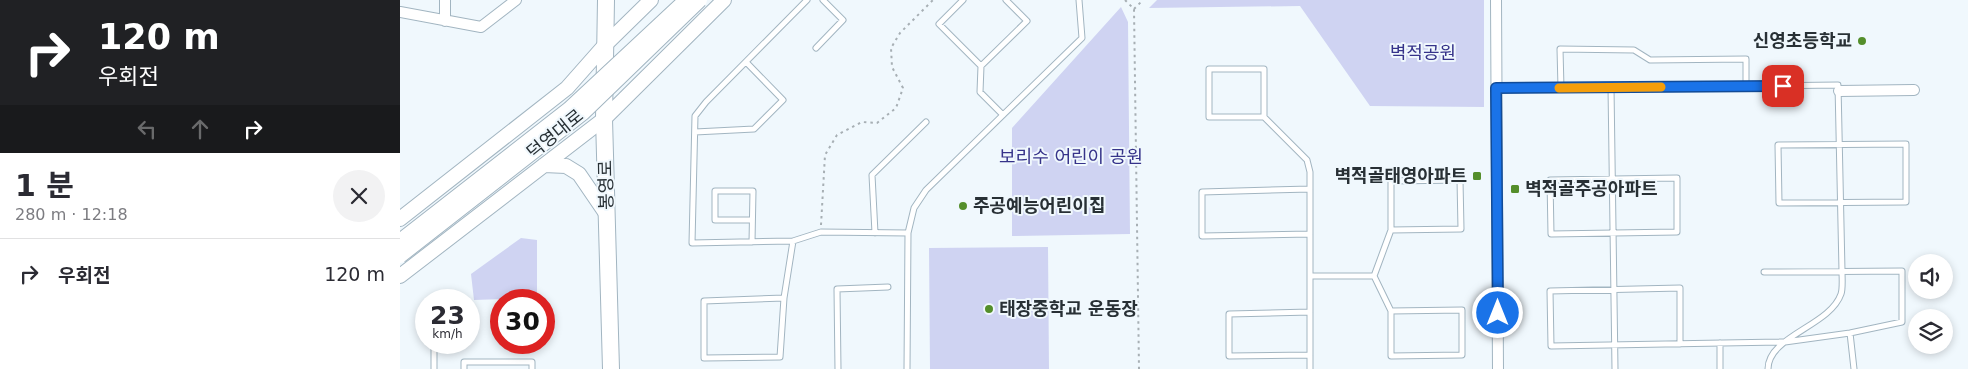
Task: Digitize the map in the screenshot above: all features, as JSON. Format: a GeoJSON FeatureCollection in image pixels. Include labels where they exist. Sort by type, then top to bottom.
{"type":"FeatureCollection","features":[{"type":"Feature","properties":{"kind":"main road","name":"봉영로"},"geometry":{"type":"LineString","coordinates":[[606,0],[604,119],[611,369]]}},
{"type":"Feature","properties":{"kind":"main road"},"geometry":{"type":"LineString","coordinates":[[400,220],[567,88],[605,45],[651,0]]}},
{"type":"Feature","properties":{"kind":"main road","name":"덕영대로"},"geometry":{"type":"LineString","coordinates":[[400,241],[569,109],[686,0]]}},
{"type":"Feature","properties":{"kind":"main road","name":"덕영대로"},"geometry":{"type":"LineString","coordinates":[[400,256],[583,113],[700,0]]}},
{"type":"Feature","properties":{"kind":"main road"},"geometry":{"type":"LineString","coordinates":[[400,276],[604,119],[724,0]]}},
{"type":"Feature","properties":{"kind":"main road"},"geometry":{"type":"LineString","coordinates":[[544,165],[566,166],[578,174],[607,215]]}},
{"type":"Feature","properties":{"kind":"street"},"geometry":{"type":"LineString","coordinates":[[445,0],[445,21]]}},
{"type":"Feature","properties":{"kind":"street"},"geometry":{"type":"LineString","coordinates":[[400,12],[480,27],[516,0]]}},
{"type":"Feature","properties":{"kind":"street"},"geometry":{"type":"LineString","coordinates":[[1496,0],[1498,369]]}},
{"type":"Feature","properties":{"kind":"street"},"geometry":{"type":"LineString","coordinates":[[1839,91],[1914,90]]}},
{"type":"Feature","properties":{"kind":"lane"},"geometry":{"type":"LineString","coordinates":[[807,0],[706,102],[695,116],[692,243],[793,241],[821,232],[908,233]]}},
{"type":"Feature","properties":{"kind":"lane"},"geometry":{"type":"LineString","coordinates":[[816,48],[843,20],[823,0]]}},
{"type":"Feature","properties":{"kind":"lane"},"geometry":{"type":"LineString","coordinates":[[963,0],[939,24],[981,66]]}},
{"type":"Feature","properties":{"kind":"lane"},"geometry":{"type":"LineString","coordinates":[[1003,115],[980,92],[981,66],[1027,21],[1006,0]]}},
{"type":"Feature","properties":{"kind":"lane"},"geometry":{"type":"LineString","coordinates":[[906,369],[908,233],[914,208],[926,190],[1082,38],[1079,0]]}},
{"type":"Feature","properties":{"kind":"lane"},"geometry":{"type":"LineString","coordinates":[[1560,88],[1560,49],[1634,50],[1650,60],[1746,59],[1746,86]]}},
{"type":"Feature","properties":{"kind":"lane"},"geometry":{"type":"LineString","coordinates":[[695,132],[754,129],[783,100],[746,62]]}},
{"type":"Feature","properties":{"kind":"lane"},"geometry":{"type":"LineString","coordinates":[[1264,117],[1264,69],[1209,69],[1208,117],[1264,117],[1307,160],[1310,172],[1310,369]]}},
{"type":"Feature","properties":{"kind":"lane"},"geometry":{"type":"LineString","coordinates":[[1496,88],[1838,85],[1841,294],[1832,309],[1776,348],[1768,363],[1768,369]]}},
{"type":"Feature","properties":{"kind":"lane"},"geometry":{"type":"LineString","coordinates":[[1611,88],[1615,369]]}},
{"type":"Feature","properties":{"kind":"lane"},"geometry":{"type":"LineString","coordinates":[[875,233],[872,175],[926,122]]}},
{"type":"Feature","properties":{"kind":"lane"},"geometry":{"type":"LineString","coordinates":[[1778,144],[1840,144],[1906,144],[1906,202],[1841,201],[1778,203],[1778,144]]}},
{"type":"Feature","properties":{"kind":"lane"},"geometry":{"type":"LineString","coordinates":[[1677,178],[1677,232],[1551,234],[1550,180],[1612,179],[1677,178]]}},
{"type":"Feature","properties":{"kind":"lane"},"geometry":{"type":"LineString","coordinates":[[1391,311],[1462,310],[1462,355],[1391,356],[1391,311],[1374,276],[1392,230],[1391,181],[1460,180],[1460,229],[1392,230]]}},
{"type":"Feature","properties":{"kind":"lane"},"geometry":{"type":"LineString","coordinates":[[1310,189],[1202,192],[1202,236],[1310,234]]}},
{"type":"Feature","properties":{"kind":"lane"},"geometry":{"type":"LineString","coordinates":[[752,220],[715,220],[715,191],[753,191],[752,242]]}},
{"type":"Feature","properties":{"kind":"lane"},"geometry":{"type":"LineString","coordinates":[[784,298],[704,301],[704,358],[780,357],[784,298],[793,241]]}},
{"type":"Feature","properties":{"kind":"lane"},"geometry":{"type":"LineString","coordinates":[[1680,344],[1680,288],[1550,291],[1551,346],[1680,344],[1785,342],[1850,333],[1902,322],[1902,271],[1764,272]]}},
{"type":"Feature","properties":{"kind":"lane"},"geometry":{"type":"LineString","coordinates":[[1310,276],[1374,276]]}},
{"type":"Feature","properties":{"kind":"lane"},"geometry":{"type":"LineString","coordinates":[[838,369],[837,289],[888,287]]}},
{"type":"Feature","properties":{"kind":"lane"},"geometry":{"type":"LineString","coordinates":[[1310,312],[1229,314],[1229,356],[1310,355]]}},
{"type":"Feature","properties":{"kind":"lane"},"geometry":{"type":"LineString","coordinates":[[1850,333],[1854,369]]}},
{"type":"Feature","properties":{"kind":"lane"},"geometry":{"type":"LineString","coordinates":[[1720,343],[1720,369]]}},
{"type":"Feature","properties":{"kind":"lane"},"geometry":{"type":"LineString","coordinates":[[434,354],[434,369]]}},
{"type":"Feature","properties":{"kind":"lane"},"geometry":{"type":"LineString","coordinates":[[464,369],[464,362],[532,362],[532,369]]}},
{"type":"Feature","properties":{"kind":"path"},"geometry":{"type":"LineString","coordinates":[[821,232],[825,155],[837,135],[862,122],[877,123],[896,108],[903,88],[892,67],[891,48],[900,33],[933,0]]}},
{"type":"Feature","properties":{"kind":"path"},"geometry":{"type":"LineString","coordinates":[[1125,0],[1134,9],[1139,369]]}},
{"type":"Feature","properties":{"kind":"path"},"geometry":{"type":"LineString","coordinates":[[1134,9],[1143,0]]}},
{"type":"Feature","properties":{"kind":"green space","name":"벽적공원"},"geometry":{"type":"Polygon","coordinates":[[[1157,0],[1484,0],[1484,107],[1370,106],[1300,6],[1149,8],[1157,0]]]}},
{"type":"Feature","properties":{"kind":"green space","name":"보리수 어린이 공원"},"geometry":{"type":"Polygon","coordinates":[[[1121,7],[1128,22],[1130,234],[1012,236],[1012,128],[1121,7]]]}},
{"type":"Feature","properties":{"kind":"green space"},"geometry":{"type":"Polygon","coordinates":[[[521,238],[537,240],[537,289],[490,289],[490,299],[480,300],[480,289],[473,289],[471,274],[521,238]]]}},
{"type":"Feature","properties":{"kind":"green space","name":"태장중학교 운동장"},"geometry":{"type":"Polygon","coordinates":[[[1048,247],[1049,369],[930,369],[929,248],[1048,247]]]}},
{"type":"Feature","properties":{"kind":"slow traffic"},"geometry":{"type":"LineString","coordinates":[[1559,88],[1661,87]]}},
{"type":"Feature","properties":{"kind":"place","name":"신영초등학교"},"geometry":{"type":"Point","coordinates":[1862,41]}},
{"type":"Feature","properties":{"kind":"place","name":"벽적골태영아파트"},"geometry":{"type":"Point","coordinates":[1477,176]}},
{"type":"Feature","properties":{"kind":"place","name":"벽적골주공아파트"},"geometry":{"type":"Point","coordinates":[1515,189]}},
{"type":"Feature","properties":{"kind":"place","name":"주공예능어린이집"},"geometry":{"type":"Point","coordinates":[963,206]}},
{"type":"Feature","properties":{"kind":"place","name":"태장중학교 운동장"},"geometry":{"type":"Point","coordinates":[989,309]}},
{"type":"Feature","properties":{"kind":"route"},"geometry":{"type":"LineString","coordinates":[[1498,313],[1496,88],[1783,86]]}}]}
